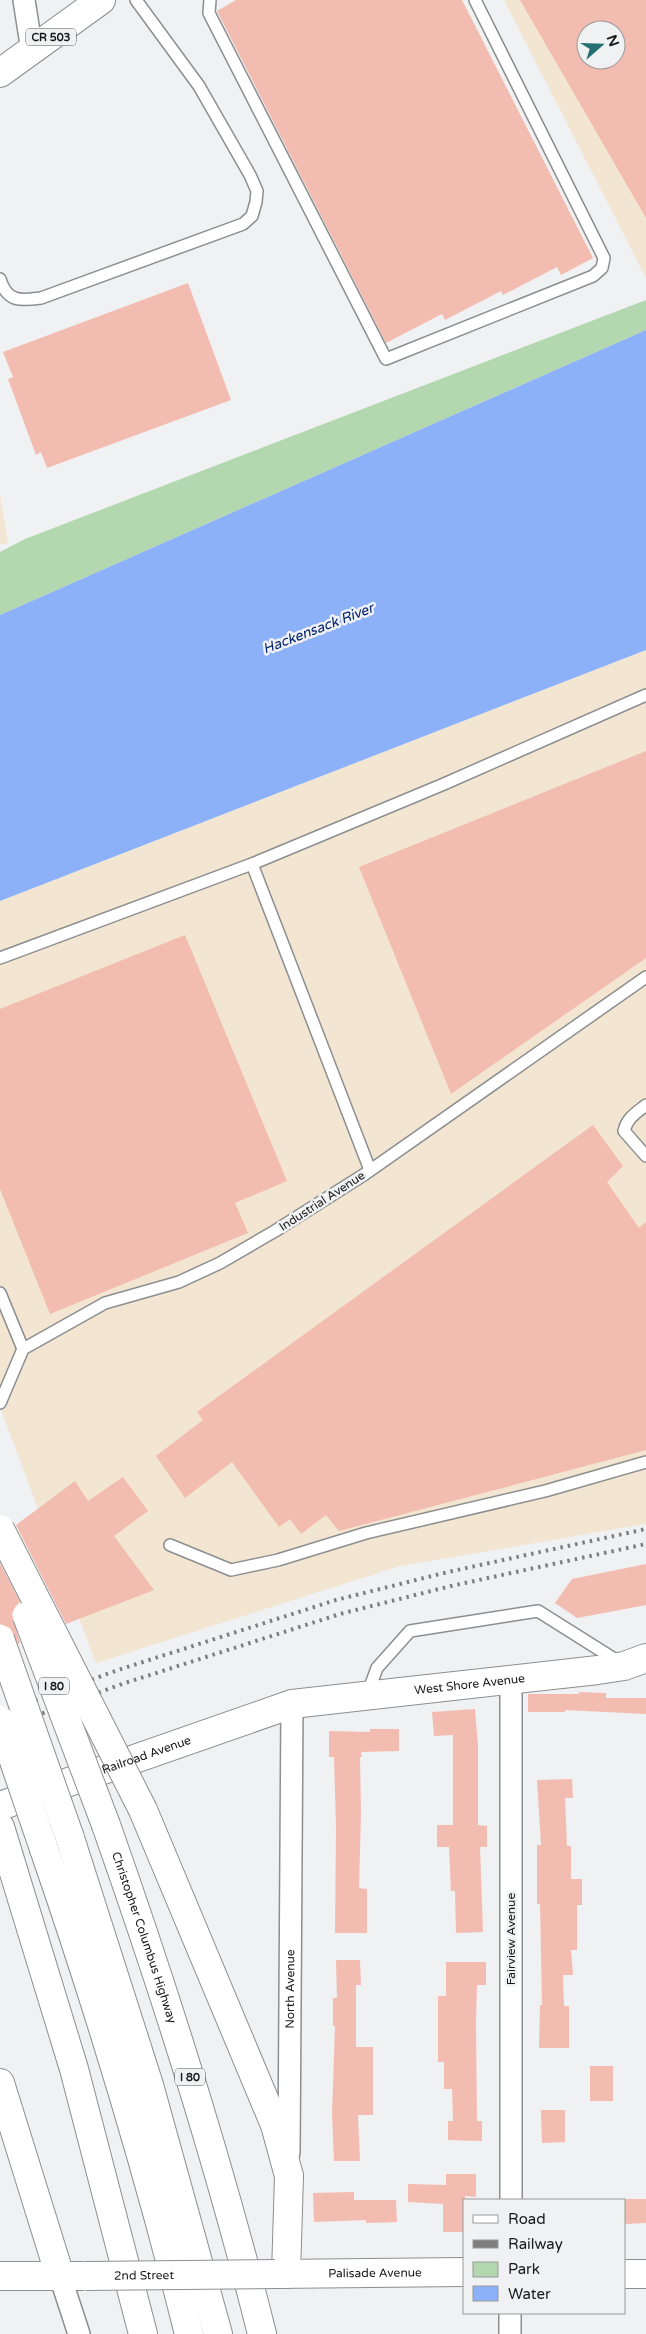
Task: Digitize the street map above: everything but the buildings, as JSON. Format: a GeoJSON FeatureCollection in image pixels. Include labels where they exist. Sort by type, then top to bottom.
{"type":"FeatureCollection","features":[{"type":"Feature","properties":{"kind":"main road","name":"CR 503"},"geometry":{"type":"LineString","coordinates":[[0,73],[101,0]]}},
{"type":"Feature","properties":{"kind":"main road"},"geometry":{"type":"LineString","coordinates":[[0,1529],[143,1810],[275,2125],[289,2176]]}},
{"type":"Feature","properties":{"kind":"main road","name":"Christopher Columbus Highway"},"geometry":{"type":"LineString","coordinates":[[0,1548],[106,1825],[155,1968],[200,2110],[262,2334]]}},
{"type":"Feature","properties":{"kind":"main road","name":"I 80"},"geometry":{"type":"LineString","coordinates":[[0,1639],[70,1838],[146,2076],[218,2334]]}},
{"type":"Feature","properties":{"kind":"main road","name":"West Shore Avenue"},"geometry":{"type":"LineString","coordinates":[[292,1704],[635,1662]]}},
{"type":"Feature","properties":{"kind":"main road","name":"Railroad Avenue"},"geometry":{"type":"LineString","coordinates":[[0,1806],[292,1704]]}},
{"type":"Feature","properties":{"kind":"main road"},"geometry":{"type":"LineString","coordinates":[[0,1720],[44,1848],[124,2101],[189,2334]]}},
{"type":"Feature","properties":{"kind":"main road"},"geometry":{"type":"LineString","coordinates":[[0,1827],[12,1861],[71,2060],[144,2334]]}},
{"type":"Feature","properties":{"kind":"main road"},"geometry":{"type":"LineString","coordinates":[[0,2083],[73,2276]]}},
{"type":"Feature","properties":{"kind":"main road","name":"North Avenue"},"geometry":{"type":"LineString","coordinates":[[280,2274],[289,2176]]}},
{"type":"Feature","properties":{"kind":"main road","name":"Palisade Avenue"},"geometry":{"type":"LineString","coordinates":[[280,2274],[463,2272]]}},
{"type":"Feature","properties":{"kind":"main road","name":"2nd Street"},"geometry":{"type":"LineString","coordinates":[[0,2276],[280,2274]]}},
{"type":"Feature","properties":{"kind":"main road"},"geometry":{"type":"LineString","coordinates":[[626,2274],[646,2274]]}},
{"type":"Feature","properties":{"kind":"street"},"geometry":{"type":"LineString","coordinates":[[24,0],[32,51]]}},
{"type":"Feature","properties":{"kind":"street","name":"Fairview Avenue"},"geometry":{"type":"LineString","coordinates":[[510,1678],[511,2199]]}},
{"type":"Feature","properties":{"kind":"street","name":"North Avenue"},"geometry":{"type":"LineString","coordinates":[[289,2176],[292,1704]]}},
{"type":"Feature","properties":{"kind":"street"},"geometry":{"type":"LineString","coordinates":[[73,2276],[79,2334]]}},
{"type":"Feature","properties":{"kind":"street"},"geometry":{"type":"LineString","coordinates":[[510,2314],[510,2334]]}},
{"type":"Feature","properties":{"kind":"lane"},"geometry":{"type":"LineString","coordinates":[[0,279],[3,289],[9,295],[22,300],[41,298],[243,224],[252,216],[257,191],[250,175],[200,86],[136,0]]}},
{"type":"Feature","properties":{"kind":"lane"},"geometry":{"type":"LineString","coordinates":[[210,0],[209,13],[386,359],[593,276],[602,268],[604,258],[475,0]]}},
{"type":"Feature","properties":{"kind":"lane"},"geometry":{"type":"LineString","coordinates":[[0,958],[252,864],[444,784],[646,695]]}},
{"type":"Feature","properties":{"kind":"lane"},"geometry":{"type":"LineString","coordinates":[[252,864],[370,1170]]}},
{"type":"Feature","properties":{"kind":"lane","name":"Industrial Avenue"},"geometry":{"type":"LineString","coordinates":[[23,1349],[105,1303],[180,1282],[220,1263],[370,1170],[646,977]]}},
{"type":"Feature","properties":{"kind":"lane"},"geometry":{"type":"LineString","coordinates":[[646,1106],[632,1116],[625,1124],[624,1131],[646,1156]]}},
{"type":"Feature","properties":{"kind":"lane"},"geometry":{"type":"LineString","coordinates":[[0,1293],[23,1349],[0,1403]]}},
{"type":"Feature","properties":{"kind":"lane"},"geometry":{"type":"LineString","coordinates":[[170,1545],[231,1570],[278,1560],[366,1534],[545,1491],[646,1462]]}},
{"type":"Feature","properties":{"kind":"lane"},"geometry":{"type":"LineString","coordinates":[[367,1694],[377,1668],[410,1631],[538,1611],[635,1662]]}},
{"type":"Feature","properties":{"kind":"shaded area"},"geometry":{"type":"Polygon","coordinates":[[[504,0],[646,0],[646,278],[504,0]]]}},
{"type":"Feature","properties":{"kind":"shaded area"},"geometry":{"type":"Polygon","coordinates":[[[0,494],[8,543],[0,544],[0,494]]]}},
{"type":"Feature","properties":{"kind":"shaded area"},"geometry":{"type":"Polygon","coordinates":[[[646,650],[646,1524],[400,1566],[96,1663],[0,1407],[0,901],[646,650]]]}},
{"type":"Feature","properties":{"kind":"green space"},"geometry":{"type":"Polygon","coordinates":[[[646,300],[646,330],[0,615],[0,552],[25,539],[646,300]]]}},
{"type":"Feature","properties":{"kind":"water","name":"Hackensack River"},"geometry":{"type":"Polygon","coordinates":[[[646,330],[646,650],[0,901],[0,615],[646,330]]]}},
{"type":"Feature","properties":{"kind":"railway"},"geometry":{"type":"LineString","coordinates":[[0,1713],[118,1670],[336,1600],[448,1572],[646,1529]]}},
{"type":"Feature","properties":{"kind":"railway"},"geometry":{"type":"LineString","coordinates":[[0,1729],[122,1684],[340,1614],[451,1586],[646,1544]]}}]}
